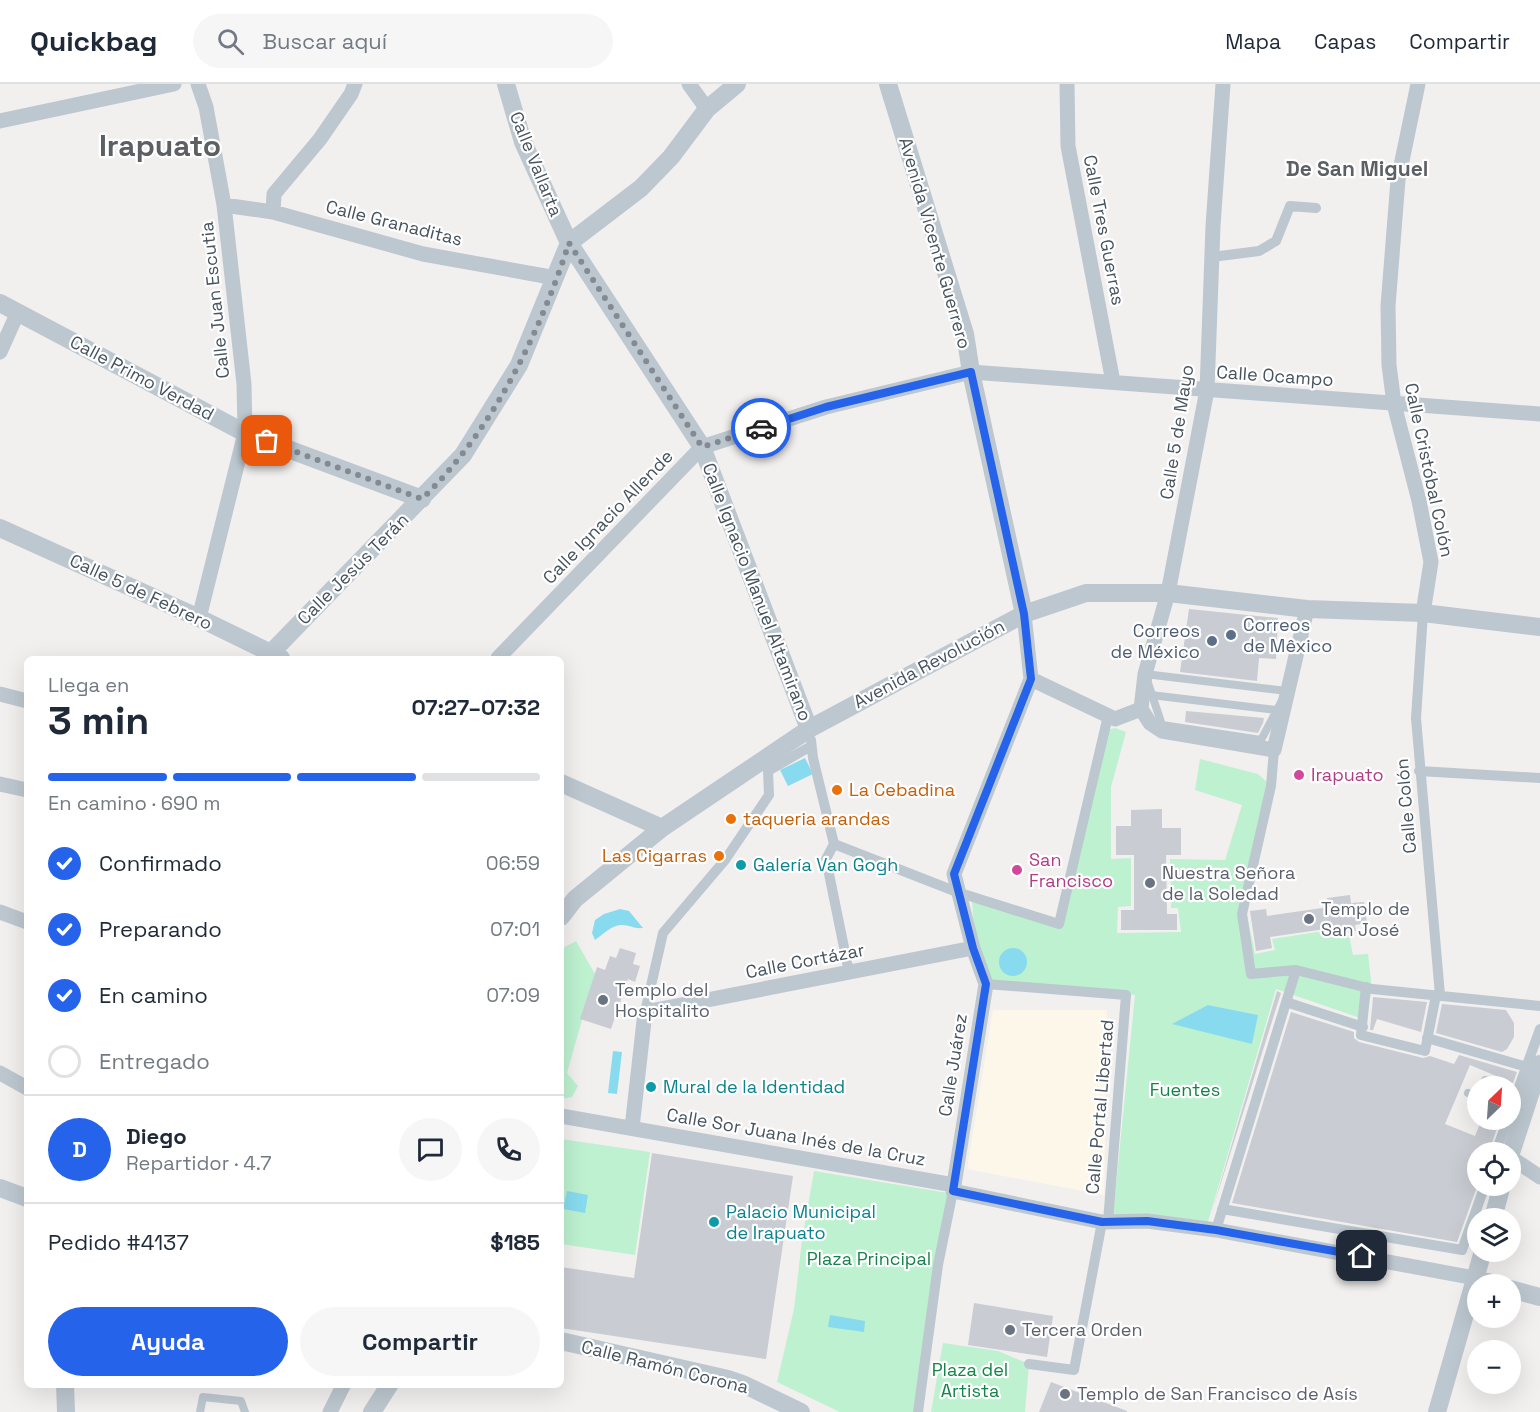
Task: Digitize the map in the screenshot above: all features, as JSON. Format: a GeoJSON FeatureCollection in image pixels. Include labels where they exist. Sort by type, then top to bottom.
{"type":"FeatureCollection","features":[{"type":"Feature","properties":{"kind":"street"},"geometry":{"type":"LineString","coordinates":[[0,121],[174,84]]}},
{"type":"Feature","properties":{"kind":"street","name":"Calle Juan Escutia"},"geometry":{"type":"LineString","coordinates":[[198,84],[206,107],[224,205],[244,384],[245,433],[199,618]]}},
{"type":"Feature","properties":{"kind":"street"},"geometry":{"type":"LineString","coordinates":[[273,212],[274,194],[326,131],[351,94],[355,84]]}},
{"type":"Feature","properties":{"kind":"street","name":"Calle Vallarta"},"geometry":{"type":"LineString","coordinates":[[506,84],[523,142],[569,243]]}},
{"type":"Feature","properties":{"kind":"street"},"geometry":{"type":"LineString","coordinates":[[688,84],[707,109]]}},
{"type":"Feature","properties":{"kind":"street"},"geometry":{"type":"LineString","coordinates":[[569,243],[641,188],[671,157],[707,109],[737,84]]}},
{"type":"Feature","properties":{"kind":"street","name":"Avenida Vicente Guerrero"},"geometry":{"type":"LineString","coordinates":[[888,84],[965,334],[971,372],[1024,614]]}},
{"type":"Feature","properties":{"kind":"street","name":"Calle Tres Guerras"},"geometry":{"type":"LineString","coordinates":[[1067,84],[1068,146],[1113,382]]}},
{"type":"Feature","properties":{"kind":"street","name":"Calle 5 de Mayo"},"geometry":{"type":"LineString","coordinates":[[1141,709],[1145,674],[1168,593],[1207,390],[1212,257],[1224,84]]}},
{"type":"Feature","properties":{"kind":"street","name":"Calle Cristóbal Colón"},"geometry":{"type":"LineString","coordinates":[[1418,84],[1398,180],[1388,306],[1389,365],[1394,404],[1419,501],[1431,562],[1423,613]]}},
{"type":"Feature","properties":{"kind":"street","name":"Calle Granaditas"},"geometry":{"type":"LineString","coordinates":[[224,205],[273,212],[423,254],[556,278]]}},
{"type":"Feature","properties":{"kind":"street"},"geometry":{"type":"LineString","coordinates":[[1212,257],[1259,251],[1276,241],[1290,206],[1316,208]]}},
{"type":"Feature","properties":{"kind":"street","name":"Calle Jesús Terán"},"geometry":{"type":"LineString","coordinates":[[273,656],[463,455],[519,365],[569,243]]}},
{"type":"Feature","properties":{"kind":"street","name":"Calle Ignacio Manuel Altamirano"},"geometry":{"type":"LineString","coordinates":[[569,243],[702,447],[810,738]]}},
{"type":"Feature","properties":{"kind":"street","name":"Calle Primo Verdad"},"geometry":{"type":"LineString","coordinates":[[0,303],[245,433],[422,499]]}},
{"type":"Feature","properties":{"kind":"street"},"geometry":{"type":"LineString","coordinates":[[0,352],[18,312]]}},
{"type":"Feature","properties":{"kind":"street","name":"Calle Ocampo"},"geometry":{"type":"LineString","coordinates":[[971,372],[1540,414]]}},
{"type":"Feature","properties":{"kind":"street","name":"Calle Ignacio Allende"},"geometry":{"type":"LineString","coordinates":[[500,656],[702,447],[826,407],[971,372]]}},
{"type":"Feature","properties":{"kind":"street","name":"Calle 5 de Febrero"},"geometry":{"type":"LineString","coordinates":[[0,528],[199,618],[270,656]]}},
{"type":"Feature","properties":{"kind":"street","name":"Avenida Revolución"},"geometry":{"type":"LineString","coordinates":[[564,913],[575,899],[662,828],[810,738],[1024,614],[1086,593],[1168,593],[1307,609],[1423,613],[1540,627]]}},
{"type":"Feature","properties":{"kind":"street"},"geometry":{"type":"LineString","coordinates":[[1307,609],[1274,750],[1270,786],[1242,914],[1251,974],[1296,970],[1366,987],[1540,1006]]}},
{"type":"Feature","properties":{"kind":"street","name":"Calle Colón"},"geometry":{"type":"LineString","coordinates":[[1423,613],[1416,718],[1438,995],[1427,1038]]}},
{"type":"Feature","properties":{"kind":"street"},"geometry":{"type":"LineString","coordinates":[[1024,614],[1031,679],[1115,719],[1141,709],[1150,723],[1162,731],[1274,750]]}},
{"type":"Feature","properties":{"kind":"street","name":"Calle Juárez"},"geometry":{"type":"LineString","coordinates":[[953,1188],[986,984],[973,948],[954,874],[1031,679]]}},
{"type":"Feature","properties":{"kind":"street"},"geometry":{"type":"LineString","coordinates":[[0,694],[24,700]]}},
{"type":"Feature","properties":{"kind":"street"},"geometry":{"type":"LineString","coordinates":[[834,844],[957,892],[1059,924],[1108,716]]}},
{"type":"Feature","properties":{"kind":"street"},"geometry":{"type":"LineString","coordinates":[[632,1128],[645,1012],[663,933],[725,860],[770,795],[768,771],[810,738],[834,844],[825,859],[849,972]]}},
{"type":"Feature","properties":{"kind":"street"},"geometry":{"type":"LineString","coordinates":[[1419,771],[1540,778]]}},
{"type":"Feature","properties":{"kind":"street"},"geometry":{"type":"LineString","coordinates":[[0,784],[24,789]]}},
{"type":"Feature","properties":{"kind":"street"},"geometry":{"type":"LineString","coordinates":[[564,784],[662,828]]}},
{"type":"Feature","properties":{"kind":"street"},"geometry":{"type":"LineString","coordinates":[[0,912],[24,921]]}},
{"type":"Feature","properties":{"kind":"street","name":"Calle Cortázar"},"geometry":{"type":"LineString","coordinates":[[645,1012],[973,948]]}},
{"type":"Feature","properties":{"kind":"street"},"geometry":{"type":"LineString","coordinates":[[1216,1230],[1296,970]]}},
{"type":"Feature","properties":{"kind":"street","name":"Calle Portal Libertad"},"geometry":{"type":"LineString","coordinates":[[986,984],[1126,995],[1105,1222],[1074,1370],[1029,1364]]}},
{"type":"Feature","properties":{"kind":"street"},"geometry":{"type":"LineString","coordinates":[[1366,987],[1361,1035],[1425,1052],[1427,1038],[1533,1066]]}},
{"type":"Feature","properties":{"kind":"street"},"geometry":{"type":"LineString","coordinates":[[1286,1002],[1363,1027]]}},
{"type":"Feature","properties":{"kind":"street"},"geometry":{"type":"LineString","coordinates":[[1521,1089],[1533,1066],[1540,1029]]}},
{"type":"Feature","properties":{"kind":"street"},"geometry":{"type":"LineString","coordinates":[[0,1073],[24,1086]]}},
{"type":"Feature","properties":{"kind":"street","name":"Calle Sor Juana Inés de la Cruz"},"geometry":{"type":"LineString","coordinates":[[564,1117],[953,1188],[1105,1222],[1147,1221],[1216,1230],[1467,1277]]}},
{"type":"Feature","properties":{"kind":"street"},"geometry":{"type":"LineString","coordinates":[[1521,1164],[1540,1177]]}},
{"type":"Feature","properties":{"kind":"street"},"geometry":{"type":"LineString","coordinates":[[0,1188],[24,1197]]}},
{"type":"Feature","properties":{"kind":"street"},"geometry":{"type":"LineString","coordinates":[[918,1412],[938,1265],[953,1188]]}},
{"type":"Feature","properties":{"kind":"street"},"geometry":{"type":"LineString","coordinates":[[1222,1209],[1461,1250],[1481,1196]]}},
{"type":"Feature","properties":{"kind":"street"},"geometry":{"type":"LineString","coordinates":[[1521,1291],[1540,1297]]}},
{"type":"Feature","properties":{"kind":"street"},"geometry":{"type":"LineString","coordinates":[[1437,1412],[1467,1306]]}},
{"type":"Feature","properties":{"kind":"street","name":"Calle Ramón Corona"},"geometry":{"type":"LineString","coordinates":[[564,1342],[728,1379],[769,1406],[801,1412]]}},
{"type":"Feature","properties":{"kind":"street"},"geometry":{"type":"LineString","coordinates":[[65,1388],[66,1412]]}},
{"type":"Feature","properties":{"kind":"street"},"geometry":{"type":"LineString","coordinates":[[330,1412],[342,1388]]}},
{"type":"Feature","properties":{"kind":"street"},"geometry":{"type":"LineString","coordinates":[[372,1412],[387,1388]]}},
{"type":"Feature","properties":{"kind":"lane"},"geometry":{"type":"LineString","coordinates":[[1145,674],[1287,691],[1261,740],[1162,725],[1145,674]]}},
{"type":"Feature","properties":{"kind":"lane"},"geometry":{"type":"LineString","coordinates":[[1151,695],[1276,710]]}},
{"type":"Feature","properties":{"kind":"lane"},"geometry":{"type":"LineString","coordinates":[[200,1412],[203,1397],[241,1401],[245,1412]]}},
{"type":"Feature","properties":{"kind":"shaded area"},"geometry":{"type":"Polygon","coordinates":[[[993,1010],[1107,1010],[1104,1195],[967,1169],[993,1010]]]}},
{"type":"Feature","properties":{"kind":"green space","name":"Fuentes"},"geometry":{"type":"Polygon","coordinates":[[[1115,728],[1126,732],[1111,787],[1111,859],[1131,858],[1131,906],[1118,907],[1117,933],[1181,932],[1178,908],[1171,908],[1170,859],[1225,860],[1242,805],[1195,790],[1200,759],[1258,774],[1271,786],[1246,910],[1255,954],[1275,950],[1272,939],[1331,930],[1333,938],[1349,935],[1353,955],[1368,954],[1372,989],[1366,1020],[1276,989],[1207,1225],[1113,1216],[1135,995],[993,981],[975,942],[972,901],[1059,924],[1108,730],[1115,728]],[[1208,1005],[1251,1044],[1257,1015],[1208,1005]]]}},
{"type":"Feature","properties":{"kind":"green space"},"geometry":{"type":"Polygon","coordinates":[[[576,941],[595,974],[567,1073],[578,1086],[572,1097],[564,1098],[564,947],[576,941]]]}},
{"type":"Feature","properties":{"kind":"green space"},"geometry":{"type":"Polygon","coordinates":[[[564,1139],[650,1152],[635,1255],[564,1244],[564,1139]]]}},
{"type":"Feature","properties":{"kind":"green space","name":"Plaza Principal"},"geometry":{"type":"Polygon","coordinates":[[[814,1171],[948,1193],[913,1412],[840,1412],[777,1382],[794,1309],[802,1240],[814,1171]]]}},
{"type":"Feature","properties":{"kind":"green space","name":"Plaza del Artista"},"geometry":{"type":"Polygon","coordinates":[[[943,1343],[998,1351],[1029,1364],[1025,1412],[931,1412],[943,1343]]]}},
{"type":"Feature","properties":{"kind":"water"},"geometry":{"type":"Polygon","coordinates":[[[805,758],[813,774],[788,786],[780,770],[805,758]]]}},
{"type":"Feature","properties":{"kind":"water"},"geometry":{"type":"Polygon","coordinates":[[[620,909],[629,911],[643,928],[615,926],[595,940],[592,933],[595,920],[604,914],[620,909]]]}},
{"type":"Feature","properties":{"kind":"water"},"geometry":{"type":"Polygon","coordinates":[[[1013,948],[1023,952],[1027,962],[1023,972],[1013,976],[1003,972],[999,962],[1003,952],[1013,948]]]}},
{"type":"Feature","properties":{"kind":"water"},"geometry":{"type":"Polygon","coordinates":[[[1208,1005],[1258,1015],[1252,1044],[1172,1024],[1208,1005]]]}},
{"type":"Feature","properties":{"kind":"water"},"geometry":{"type":"Polygon","coordinates":[[[613,1051],[622,1052],[617,1094],[608,1093],[613,1051]]]}},
{"type":"Feature","properties":{"kind":"water"},"geometry":{"type":"Polygon","coordinates":[[[567,1191],[588,1195],[585,1213],[564,1209],[567,1191]]]}},
{"type":"Feature","properties":{"kind":"water"},"geometry":{"type":"Polygon","coordinates":[[[830,1315],[865,1321],[864,1332],[828,1327],[830,1315]]]}},
{"type":"Feature","properties":{"kind":"building","name":"Correos de Mêxico"},"geometry":{"type":"Polygon","coordinates":[[[1189,609],[1278,618],[1276,659],[1259,658],[1257,681],[1180,672],[1189,609]]]}},
{"type":"Feature","properties":{"kind":"building"},"geometry":{"type":"Polygon","coordinates":[[[1186,711],[1264,718],[1258,733],[1185,722],[1186,711]]]}},
{"type":"Feature","properties":{"kind":"building","name":"Nuestra Señora de la Soledad"},"geometry":{"type":"Polygon","coordinates":[[[1162,809],[1162,828],[1181,828],[1181,855],[1166,855],[1167,914],[1177,914],[1177,930],[1121,930],[1121,910],[1134,910],[1134,855],[1116,855],[1116,826],[1131,826],[1131,810],[1162,809]]]}},
{"type":"Feature","properties":{"kind":"building","name":"Templo de San José"},"geometry":{"type":"Polygon","coordinates":[[[1350,895],[1351,903],[1364,902],[1367,923],[1355,925],[1356,931],[1333,935],[1332,928],[1270,937],[1272,948],[1256,951],[1250,911],[1266,909],[1267,916],[1329,907],[1327,898],[1350,895]]]}},
{"type":"Feature","properties":{"kind":"building","name":"Templo del Hospitalito"},"geometry":{"type":"Polygon","coordinates":[[[620,948],[636,953],[633,964],[640,966],[635,982],[628,979],[611,1029],[580,1019],[597,967],[605,970],[610,956],[616,958],[620,948]]]}},
{"type":"Feature","properties":{"kind":"building"},"geometry":{"type":"Polygon","coordinates":[[[1277,991],[1281,993],[1212,1211],[1277,991]]]}},
{"type":"Feature","properties":{"kind":"building"},"geometry":{"type":"Polygon","coordinates":[[[1373,997],[1427,1002],[1421,1032],[1377,1019],[1373,1030],[1370,1030],[1373,997]]]}},
{"type":"Feature","properties":{"kind":"building"},"geometry":{"type":"Polygon","coordinates":[[[1442,1004],[1506,1010],[1514,1023],[1514,1037],[1507,1049],[1502,1052],[1436,1033],[1442,1004]]]}},
{"type":"Feature","properties":{"kind":"building"},"geometry":{"type":"Polygon","coordinates":[[[1291,1012],[1354,1032],[1354,1038],[1359,1042],[1423,1058],[1430,1056],[1454,1064],[1459,1055],[1517,1072],[1516,1076],[1496,1076],[1470,1065],[1445,1124],[1475,1136],[1477,1130],[1496,1130],[1492,1142],[1467,1142],[1467,1196],[1474,1196],[1469,1208],[1467,1208],[1467,1214],[1457,1242],[1232,1203],[1291,1012]]]}},
{"type":"Feature","properties":{"kind":"building","name":"Palacio Municipal de Irapuato"},"geometry":{"type":"Polygon","coordinates":[[[652,1153],[793,1176],[766,1359],[564,1328],[564,1267],[634,1278],[652,1153]]]}},
{"type":"Feature","properties":{"kind":"building","name":"Tercera Orden"},"geometry":{"type":"Polygon","coordinates":[[[974,1303],[1053,1316],[1047,1357],[968,1345],[974,1303]]]}},
{"type":"Feature","properties":{"kind":"building","name":"Templo de San Francisco de Asís"},"geometry":{"type":"Polygon","coordinates":[[[1051,1382],[1127,1411],[1127,1412],[1039,1412],[1051,1382]]]}},
{"type":"Feature","properties":{"kind":"way so far"},"geometry":{"type":"LineString","coordinates":[[267,441],[422,499],[463,455],[519,365],[564,260],[569,243],[702,447],[761,428]]}},
{"type":"Feature","properties":{"kind":"place","name":"Correos de Mêxico"},"geometry":{"type":"Point","coordinates":[1231,635]}},
{"type":"Feature","properties":{"kind":"place","name":"Correos de México"},"geometry":{"type":"Point","coordinates":[1212,641]}},
{"type":"Feature","properties":{"kind":"place","name":"Irapuato"},"geometry":{"type":"Point","coordinates":[1299,775]}},
{"type":"Feature","properties":{"kind":"place","name":"La Cebadina"},"geometry":{"type":"Point","coordinates":[837,790]}},
{"type":"Feature","properties":{"kind":"place","name":"taqueria arandas"},"geometry":{"type":"Point","coordinates":[731,819]}},
{"type":"Feature","properties":{"kind":"place","name":"Las Cigarras"},"geometry":{"type":"Point","coordinates":[719,856]}},
{"type":"Feature","properties":{"kind":"place","name":"Galería Van Gogh"},"geometry":{"type":"Point","coordinates":[741,865]}},
{"type":"Feature","properties":{"kind":"place","name":"San Francisco"},"geometry":{"type":"Point","coordinates":[1017,870]}},
{"type":"Feature","properties":{"kind":"place","name":"Nuestra Señora de la Soledad"},"geometry":{"type":"Point","coordinates":[1150,883]}},
{"type":"Feature","properties":{"kind":"place","name":"Templo de San José"},"geometry":{"type":"Point","coordinates":[1309,919]}},
{"type":"Feature","properties":{"kind":"place","name":"Templo del Hospitalito"},"geometry":{"type":"Point","coordinates":[603,1000]}},
{"type":"Feature","properties":{"kind":"place","name":"Mural de la Identidad"},"geometry":{"type":"Point","coordinates":[651,1087]}},
{"type":"Feature","properties":{"kind":"place","name":"Palacio Municipal de Irapuato"},"geometry":{"type":"Point","coordinates":[714,1222]}},
{"type":"Feature","properties":{"kind":"place","name":"Tercera Orden"},"geometry":{"type":"Point","coordinates":[1010,1330]}},
{"type":"Feature","properties":{"kind":"place","name":"Templo de San Francisco de Asís"},"geometry":{"type":"Point","coordinates":[1065,1394]}},
{"type":"Feature","properties":{"kind":"district","name":"Irapuato"},"geometry":{"type":"Point","coordinates":[160,146]}},
{"type":"Feature","properties":{"kind":"district","name":"De San Miguel"},"geometry":{"type":"Point","coordinates":[1357,169]}},
{"type":"Feature","properties":{"kind":"route"},"geometry":{"type":"LineString","coordinates":[[761,428],[826,407],[971,372],[1024,614],[1031,679],[954,874],[973,948],[986,984],[953,1191],[1102,1222],[1147,1221],[1209,1229],[1362,1256]]}}]}
